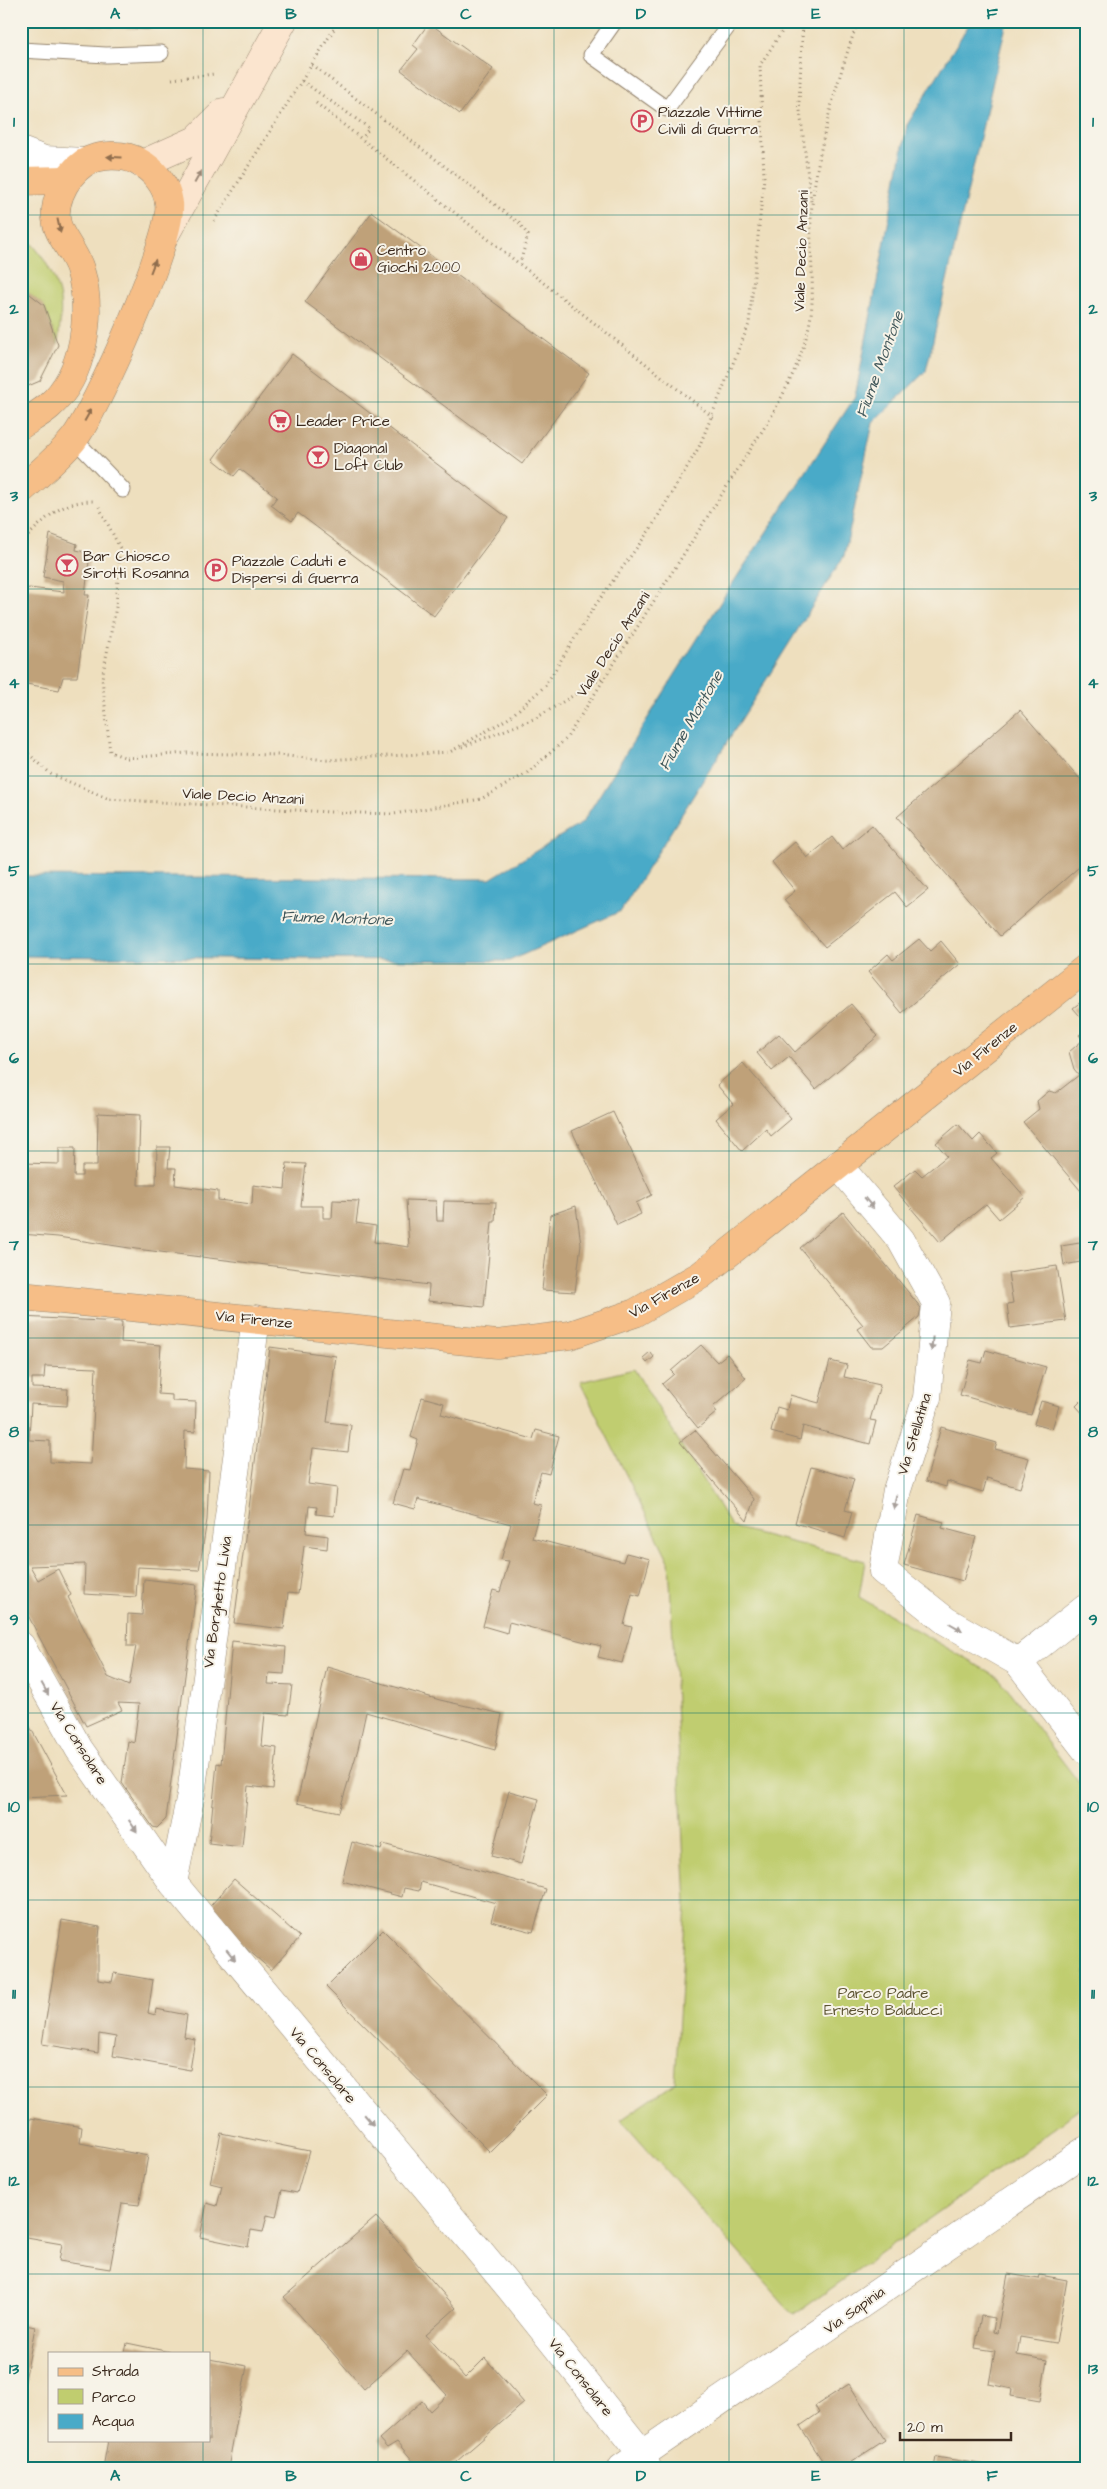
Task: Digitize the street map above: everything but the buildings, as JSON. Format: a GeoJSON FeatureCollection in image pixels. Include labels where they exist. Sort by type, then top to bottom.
{"type":"FeatureCollection","features":[{"type":"Feature","properties":{"kind":"main road"},"geometry":{"type":"LineString","coordinates":[[21,490],[74,439],[111,372],[165,235],[247,90],[279,25]]}},
{"type":"Feature","properties":{"kind":"main road"},"geometry":{"type":"LineString","coordinates":[[142,164],[196,140],[247,90]]}},
{"type":"Feature","properties":{"kind":"main road"},"geometry":{"type":"LineString","coordinates":[[21,181],[76,171],[109,155],[134,159],[151,170],[163,185],[169,204],[165,235]]}},
{"type":"Feature","properties":{"kind":"main road"},"geometry":{"type":"LineString","coordinates":[[21,425],[50,406],[68,384],[80,355],[86,305],[80,268],[58,230],[57,204],[76,171]]}},
{"type":"Feature","properties":{"kind":"main road","name":"Via Firenze"},"geometry":{"type":"LineString","coordinates":[[21,1296],[497,1344],[570,1335],[635,1313],[700,1275],[1086,968]]}},
{"type":"Feature","properties":{"kind":"street"},"geometry":{"type":"LineString","coordinates":[[21,151],[76,171]]}},
{"type":"Feature","properties":{"kind":"street","name":"Via Stellatina"},"geometry":{"type":"LineString","coordinates":[[838,1165],[901,1240],[936,1303],[927,1398],[897,1490],[883,1571],[946,1621],[1018,1662]]}},
{"type":"Feature","properties":{"kind":"street","name":"Via Borghetto Livia"},"geometry":{"type":"LineString","coordinates":[[173,1883],[191,1794],[256,1319]]}},
{"type":"Feature","properties":{"kind":"street"},"geometry":{"type":"LineString","coordinates":[[1086,1608],[1018,1662],[1086,1750]]}},
{"type":"Feature","properties":{"kind":"street","name":"Via Consolare"},"geometry":{"type":"LineString","coordinates":[[21,1646],[79,1749],[173,1883],[510,2288],[637,2463]]}},
{"type":"Feature","properties":{"kind":"street","name":"Via Sapinia"},"geometry":{"type":"LineString","coordinates":[[637,2463],[1086,2150]]}},
{"type":"Feature","properties":{"kind":"lane"},"geometry":{"type":"LineString","coordinates":[[615,21],[591,55],[667,109],[732,21]]}},
{"type":"Feature","properties":{"kind":"lane"},"geometry":{"type":"LineString","coordinates":[[21,50],[106,55],[161,53]]}},
{"type":"Feature","properties":{"kind":"lane"},"geometry":{"type":"LineString","coordinates":[[74,439],[123,490]]}},
{"type":"Feature","properties":{"kind":"path"},"geometry":{"type":"LineString","coordinates":[[209,228],[339,21]]}},
{"type":"Feature","properties":{"kind":"path"},"geometry":{"type":"LineString","coordinates":[[450,752],[509,718],[545,686],[594,607],[650,528],[699,447],[713,417],[749,324],[764,178],[760,65],[788,21]]}},
{"type":"Feature","properties":{"kind":"path"},"geometry":{"type":"LineString","coordinates":[[803,21],[799,102],[812,207]]}},
{"type":"Feature","properties":{"kind":"path","name":"Viale Decio Anzani"},"geometry":{"type":"LineString","coordinates":[[21,747],[51,774],[110,799],[329,812],[394,814],[481,799],[527,773],[566,739],[771,417],[794,375],[811,316],[812,207],[818,162],[840,74],[858,21]]}},
{"type":"Feature","properties":{"kind":"path"},"geometry":{"type":"LineString","coordinates":[[312,65],[519,223],[528,235],[520,263]]}},
{"type":"Feature","properties":{"kind":"path"},"geometry":{"type":"LineString","coordinates":[[302,81],[369,128],[362,139]]}},
{"type":"Feature","properties":{"kind":"path"},"geometry":{"type":"LineString","coordinates":[[316,103],[713,417]]}},
{"type":"Feature","properties":{"kind":"path"},"geometry":{"type":"LineString","coordinates":[[100,466],[96,501],[120,548],[116,607],[102,678],[110,752],[128,758],[187,753],[278,755],[327,760],[450,752],[536,718],[606,676]]}},
{"type":"Feature","properties":{"kind":"path"},"geometry":{"type":"LineString","coordinates":[[21,543],[43,520],[70,503],[96,501]]}},
{"type":"Feature","properties":{"kind":"green space"},"geometry":{"type":"Polygon","coordinates":[[[21,233],[34,246],[46,263],[58,290],[61,310],[58,345],[44,306],[21,287],[21,233]]]}},
{"type":"Feature","properties":{"kind":"green space","name":"Parco Padre Ernesto Balducci"},"geometry":{"type":"Polygon","coordinates":[[[634,1369],[732,1527],[865,1561],[859,1597],[999,1678],[1086,1792],[1086,2104],[1006,2164],[794,2315],[621,2120],[675,2083],[686,1903],[669,1561],[580,1382],[634,1369]]]}},
{"type":"Feature","properties":{"kind":"water","name":"Fiume Montone"},"geometry":{"type":"Polygon","coordinates":[[[971,21],[1007,21],[926,371],[873,423],[844,556],[621,911],[509,961],[21,956],[21,876],[490,879],[582,823],[725,595],[855,397],[907,125],[971,21]]]}},
{"type":"Feature","properties":{"kind":"place","name":"Piazzale Vittime Civili di Guerra"},"geometry":{"type":"Point","coordinates":[642,121]}},
{"type":"Feature","properties":{"kind":"place","name":"Centro Giochi 2000"},"geometry":{"type":"Point","coordinates":[361,259]}},
{"type":"Feature","properties":{"kind":"place","name":"Leader Price"},"geometry":{"type":"Point","coordinates":[280,421]}},
{"type":"Feature","properties":{"kind":"place","name":"Diagonal Loft Club"},"geometry":{"type":"Point","coordinates":[318,457]}},
{"type":"Feature","properties":{"kind":"place","name":"Bar Chiosco Sirotti Rosanna"},"geometry":{"type":"Point","coordinates":[67,565]}},
{"type":"Feature","properties":{"kind":"place","name":"Piazzale Caduti e Dispersi di Guerra"},"geometry":{"type":"Point","coordinates":[216,570]}}]}
